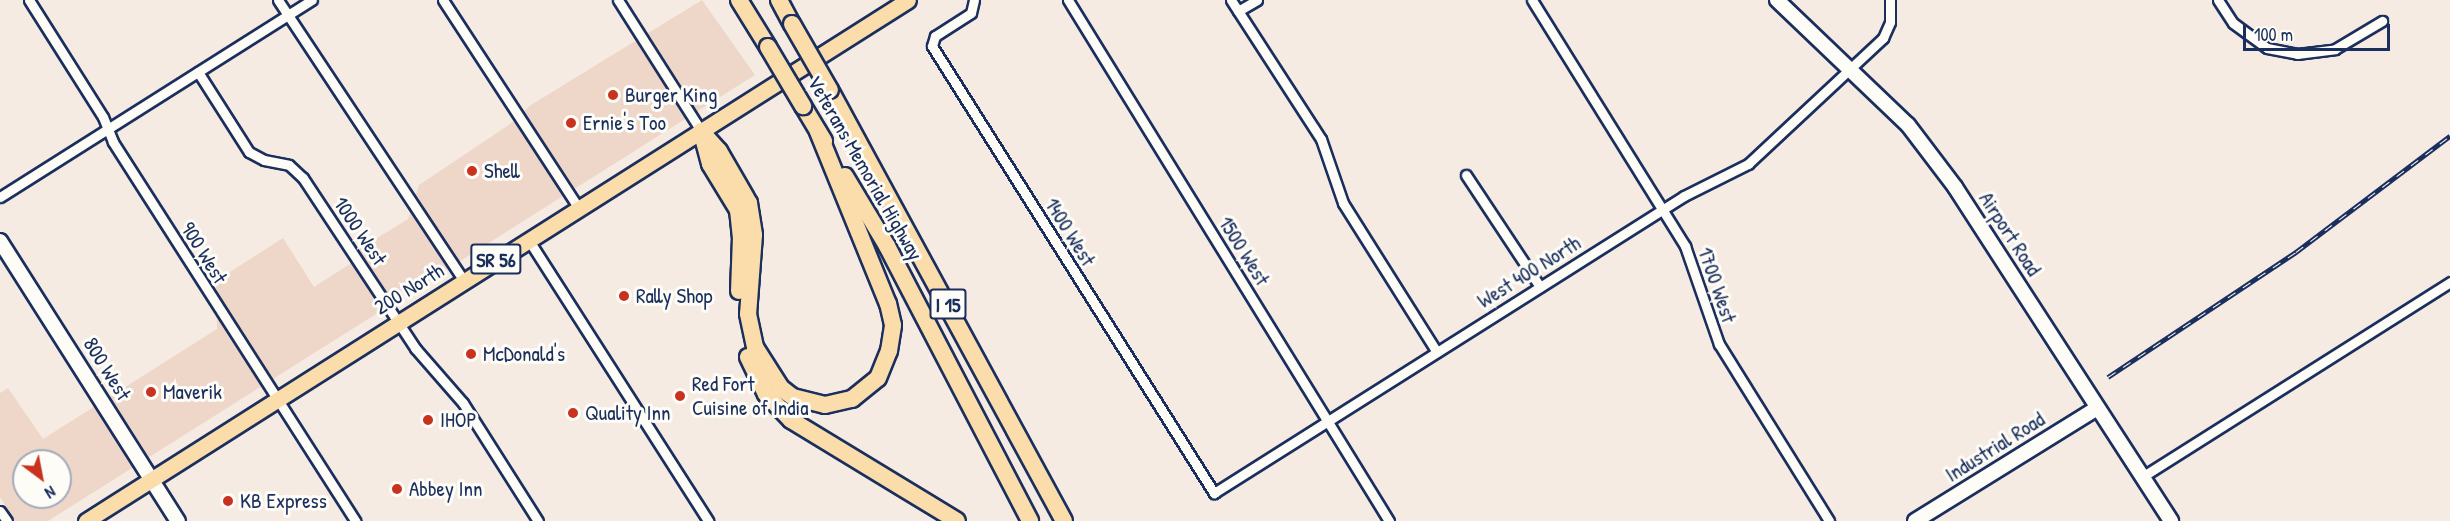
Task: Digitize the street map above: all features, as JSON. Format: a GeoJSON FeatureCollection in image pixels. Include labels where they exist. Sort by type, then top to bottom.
{"type":"FeatureCollection","features":[{"type":"Feature","properties":{"kind":"highway","name":"Veterans Memorial Highway"},"geometry":{"type":"LineString","coordinates":[[739,0],[887,246],[1030,521]]}},
{"type":"Feature","properties":{"kind":"highway","name":"Veterans Memorial Highway"},"geometry":{"type":"LineString","coordinates":[[779,0],[1064,521]]}},
{"type":"Feature","properties":{"kind":"highway"},"geometry":{"type":"LineString","coordinates":[[701,130],[720,151],[749,203],[753,235],[748,314],[758,354],[781,388],[793,397],[825,405],[852,399],[878,378],[889,351],[893,325],[888,304],[818,132]]}},
{"type":"Feature","properties":{"kind":"highway"},"geometry":{"type":"LineString","coordinates":[[701,130],[710,164],[738,210],[741,237],[739,323],[743,347],[766,394],[808,432],[957,521]]}},
{"type":"Feature","properties":{"kind":"main road","name":"200 North"},"geometry":{"type":"LineString","coordinates":[[86,521],[398,320],[908,0]]}},
{"type":"Feature","properties":{"kind":"street","name":"900 West"},"geometry":{"type":"LineString","coordinates":[[29,0],[275,400],[355,521]]}},
{"type":"Feature","properties":{"kind":"street"},"geometry":{"type":"LineString","coordinates":[[278,0],[463,279]]}},
{"type":"Feature","properties":{"kind":"street"},"geometry":{"type":"LineString","coordinates":[[0,197],[312,0]]}},
{"type":"Feature","properties":{"kind":"street"},"geometry":{"type":"LineString","coordinates":[[443,0],[578,207]]}},
{"type":"Feature","properties":{"kind":"street"},"geometry":{"type":"LineString","coordinates":[[618,0],[701,130]]}},
{"type":"Feature","properties":{"kind":"street","name":"1400 West"},"geometry":{"type":"LineString","coordinates":[[974,0],[971,13],[935,36],[932,46],[1214,494]]}},
{"type":"Feature","properties":{"kind":"street","name":"1500 West"},"geometry":{"type":"LineString","coordinates":[[1068,0],[1389,521]]}},
{"type":"Feature","properties":{"kind":"street"},"geometry":{"type":"LineString","coordinates":[[1231,0],[1321,139],[1343,202],[1437,352]]}},
{"type":"Feature","properties":{"kind":"street"},"geometry":{"type":"LineString","coordinates":[[1238,11],[1257,0]]}},
{"type":"Feature","properties":{"kind":"street","name":"1700 West"},"geometry":{"type":"LineString","coordinates":[[1532,0],[1690,254],[1719,344],[1829,521]]}},
{"type":"Feature","properties":{"kind":"street","name":"Airport Road"},"geometry":{"type":"LineString","coordinates":[[1777,0],[1908,125],[1955,187],[2171,521]]}},
{"type":"Feature","properties":{"kind":"street","name":"West 400 North"},"geometry":{"type":"LineString","coordinates":[[1214,494],[1662,209],[1759,156],[1882,38],[1890,22],[1890,0]]}},
{"type":"Feature","properties":{"kind":"street"},"geometry":{"type":"LineString","coordinates":[[2218,0],[2233,23],[2267,48],[2297,54],[2335,49],[2382,21]]}},
{"type":"Feature","properties":{"kind":"street","name":"1000 West"},"geometry":{"type":"LineString","coordinates":[[198,72],[249,152],[264,160],[289,165],[303,178],[416,348],[463,403],[538,521]]}},
{"type":"Feature","properties":{"kind":"street"},"geometry":{"type":"LineString","coordinates":[[1466,175],[1540,287]]}},
{"type":"Feature","properties":{"kind":"street"},"geometry":{"type":"LineString","coordinates":[[528,239],[708,521]]}},
{"type":"Feature","properties":{"kind":"street","name":"800 West"},"geometry":{"type":"LineString","coordinates":[[0,241],[178,521]]}},
{"type":"Feature","properties":{"kind":"street"},"geometry":{"type":"LineString","coordinates":[[2142,477],[2450,282]]}},
{"type":"Feature","properties":{"kind":"street","name":"Industrial Road"},"geometry":{"type":"LineString","coordinates":[[1915,521],[2097,408]]}},
{"type":"Feature","properties":{"kind":"street"},"geometry":{"type":"LineString","coordinates":[[0,511],[6,521]]}},
{"type":"Feature","properties":{"kind":"shaded area"},"geometry":{"type":"Polygon","coordinates":[[[702,0],[755,75],[72,506],[72,449],[12,449],[12,509],[67,509],[48,521],[15,521],[0,497],[0,393],[8,388],[43,439],[217,329],[216,281],[283,238],[314,287],[350,264],[361,248],[408,219],[419,185],[510,124],[531,105],[702,0]]]}},
{"type":"Feature","properties":{"kind":"railway"},"geometry":{"type":"LineString","coordinates":[[2108,377],[2296,252],[2450,136]]}},
{"type":"Feature","properties":{"kind":"place","name":"Burger King"},"geometry":{"type":"Point","coordinates":[613,95]}},
{"type":"Feature","properties":{"kind":"place","name":"Ernie's Too"},"geometry":{"type":"Point","coordinates":[571,123]}},
{"type":"Feature","properties":{"kind":"place","name":"Shell"},"geometry":{"type":"Point","coordinates":[472,171]}},
{"type":"Feature","properties":{"kind":"place","name":"Rally Shop"},"geometry":{"type":"Point","coordinates":[624,296]}},
{"type":"Feature","properties":{"kind":"place","name":"McDonald's"},"geometry":{"type":"Point","coordinates":[471,354]}},
{"type":"Feature","properties":{"kind":"place","name":"Maverik"},"geometry":{"type":"Point","coordinates":[151,392]}},
{"type":"Feature","properties":{"kind":"place","name":"Red Fort Cuisine of India"},"geometry":{"type":"Point","coordinates":[680,396]}},
{"type":"Feature","properties":{"kind":"place","name":"Quality Inn"},"geometry":{"type":"Point","coordinates":[573,413]}},
{"type":"Feature","properties":{"kind":"place","name":"IHOP"},"geometry":{"type":"Point","coordinates":[428,420]}},
{"type":"Feature","properties":{"kind":"place","name":"Abbey Inn"},"geometry":{"type":"Point","coordinates":[397,489]}},
{"type":"Feature","properties":{"kind":"place","name":"KB Express"},"geometry":{"type":"Point","coordinates":[228,501]}}]}
